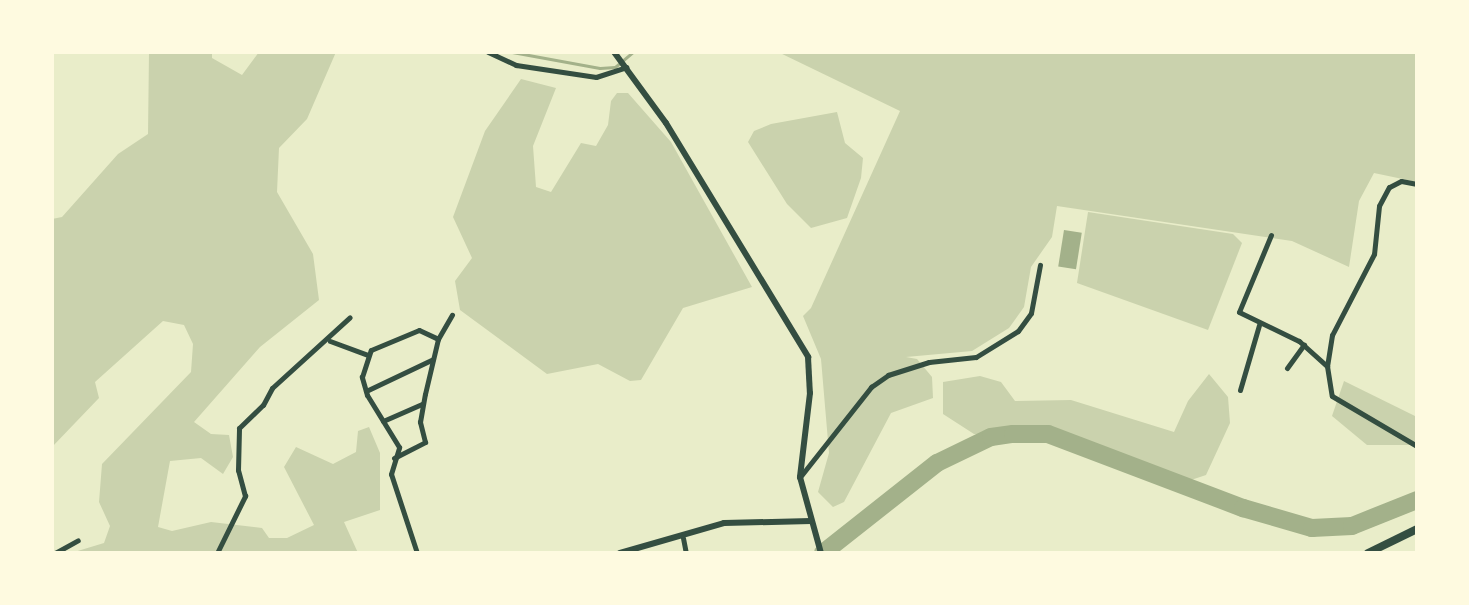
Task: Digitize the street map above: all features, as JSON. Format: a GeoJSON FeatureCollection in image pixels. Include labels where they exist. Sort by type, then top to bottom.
{"type":"FeatureCollection","features":[{"type":"Feature","properties":{"kind":"main road"},"geometry":{"type":"LineString","coordinates":[[1368,553],[1417,529]]}},
{"type":"Feature","properties":{"kind":"street"},"geometry":{"type":"LineString","coordinates":[[488,52],[516,65],[596,77],[626,67]]}},
{"type":"Feature","properties":{"kind":"street"},"geometry":{"type":"LineString","coordinates":[[616,54],[804,347],[810,393],[800,477],[821,553]]}},
{"type":"Feature","properties":{"kind":"street"},"geometry":{"type":"LineString","coordinates":[[1417,184],[1401,181],[1389,187],[1379,206],[1374,254],[1332,335],[1327,366],[1332,396],[1417,446]]}},
{"type":"Feature","properties":{"kind":"street"},"geometry":{"type":"LineString","coordinates":[[1271,235],[1239,312],[1259,325],[1304,345],[1327,366]]}},
{"type":"Feature","properties":{"kind":"street"},"geometry":{"type":"LineString","coordinates":[[800,477],[871,387],[888,375],[929,362],[976,357],[1018,331],[1031,313],[1040,265]]}},
{"type":"Feature","properties":{"kind":"street"},"geometry":{"type":"LineString","coordinates":[[393,459],[425,442],[420,422],[423,404],[438,339],[452,315]]}},
{"type":"Feature","properties":{"kind":"street"},"geometry":{"type":"LineString","coordinates":[[217,553],[245,496],[238,470],[239,428],[312,348],[330,341],[350,317]]}},
{"type":"Feature","properties":{"kind":"street"},"geometry":{"type":"LineString","coordinates":[[1240,390],[1259,325]]}},
{"type":"Feature","properties":{"kind":"street"},"geometry":{"type":"LineString","coordinates":[[330,341],[368,355],[419,330],[438,339]]}},
{"type":"Feature","properties":{"kind":"street"},"geometry":{"type":"LineString","coordinates":[[1287,368],[1304,345]]}},
{"type":"Feature","properties":{"kind":"street"},"geometry":{"type":"LineString","coordinates":[[368,355],[362,377],[366,391],[399,447],[391,474],[417,553]]}},
{"type":"Feature","properties":{"kind":"street"},"geometry":{"type":"LineString","coordinates":[[366,391],[433,359]]}},
{"type":"Feature","properties":{"kind":"street"},"geometry":{"type":"LineString","coordinates":[[383,421],[423,404]]}},
{"type":"Feature","properties":{"kind":"street"},"geometry":{"type":"LineString","coordinates":[[620,553],[683,538],[724,523],[811,521]]}},
{"type":"Feature","properties":{"kind":"street"},"geometry":{"type":"LineString","coordinates":[[683,538],[686,553]]}},
{"type":"Feature","properties":{"kind":"street"},"geometry":{"type":"LineString","coordinates":[[55,553],[78,540]]}},
{"type":"Feature","properties":{"kind":"shaded area"},"geometry":{"type":"Polygon","coordinates":[[[149,52],[212,52],[212,58],[242,75],[259,52],[336,52],[307,119],[279,148],[277,192],[313,254],[319,300],[260,347],[194,422],[211,434],[229,435],[233,457],[223,474],[201,458],[170,461],[158,527],[172,531],[211,522],[262,528],[269,538],[287,538],[314,525],[284,467],[296,447],[333,464],[356,452],[358,431],[369,427],[380,453],[380,510],[344,522],[358,553],[71,553],[104,543],[110,526],[99,502],[102,464],[191,372],[193,344],[184,325],[163,321],[95,382],[99,398],[52,447],[52,219],[62,217],[118,154],[148,134],[149,52]]]}},
{"type":"Feature","properties":{"kind":"shaded area"},"geometry":{"type":"Polygon","coordinates":[[[778,52],[1417,52],[1417,182],[1374,173],[1359,201],[1349,267],[1292,241],[1057,206],[1052,237],[1031,267],[1024,307],[1009,328],[972,351],[906,357],[917,359],[932,377],[933,398],[891,413],[844,502],[833,507],[818,492],[829,453],[821,359],[803,316],[811,308],[900,111],[778,52]]]}},
{"type":"Feature","properties":{"kind":"shaded area"},"geometry":{"type":"Polygon","coordinates":[[[521,79],[556,88],[533,146],[536,187],[551,192],[581,143],[596,146],[608,125],[611,101],[617,93],[628,93],[671,142],[752,287],[683,308],[641,380],[630,381],[598,364],[547,374],[460,310],[455,281],[472,258],[453,217],[485,131],[521,79]]]}},
{"type":"Feature","properties":{"kind":"shaded area"},"geometry":{"type":"Polygon","coordinates":[[[837,112],[845,143],[863,158],[861,178],[847,218],[811,228],[787,204],[748,142],[754,131],[771,124],[837,112]]]}},
{"type":"Feature","properties":{"kind":"shaded area"},"geometry":{"type":"Polygon","coordinates":[[[1088,212],[1233,234],[1242,243],[1208,330],[1077,283],[1088,212]]]}},
{"type":"Feature","properties":{"kind":"shaded area"},"geometry":{"type":"Polygon","coordinates":[[[1064,230],[1082,233],[1076,269],[1058,267],[1064,230]]]}},
{"type":"Feature","properties":{"kind":"shaded area"},"geometry":{"type":"Polygon","coordinates":[[[1209,374],[1228,397],[1230,423],[1206,475],[1188,481],[1059,441],[974,434],[943,414],[943,382],[980,376],[1001,382],[1015,401],[1071,400],[1174,432],[1188,401],[1209,374]]]}},
{"type":"Feature","properties":{"kind":"shaded area"},"geometry":{"type":"Polygon","coordinates":[[[1344,381],[1417,417],[1417,445],[1367,445],[1332,416],[1344,381]]]}},
{"type":"Feature","properties":{"kind":"waterway"},"geometry":{"type":"LineString","coordinates":[[512,52],[600,68],[615,67],[633,52]]}},
{"type":"Feature","properties":{"kind":"waterway"},"geometry":{"type":"LineString","coordinates":[[823,553],[937,463],[991,437],[1013,434],[1048,434],[1243,508],[1312,528],[1352,526],[1417,500]]}}]}
